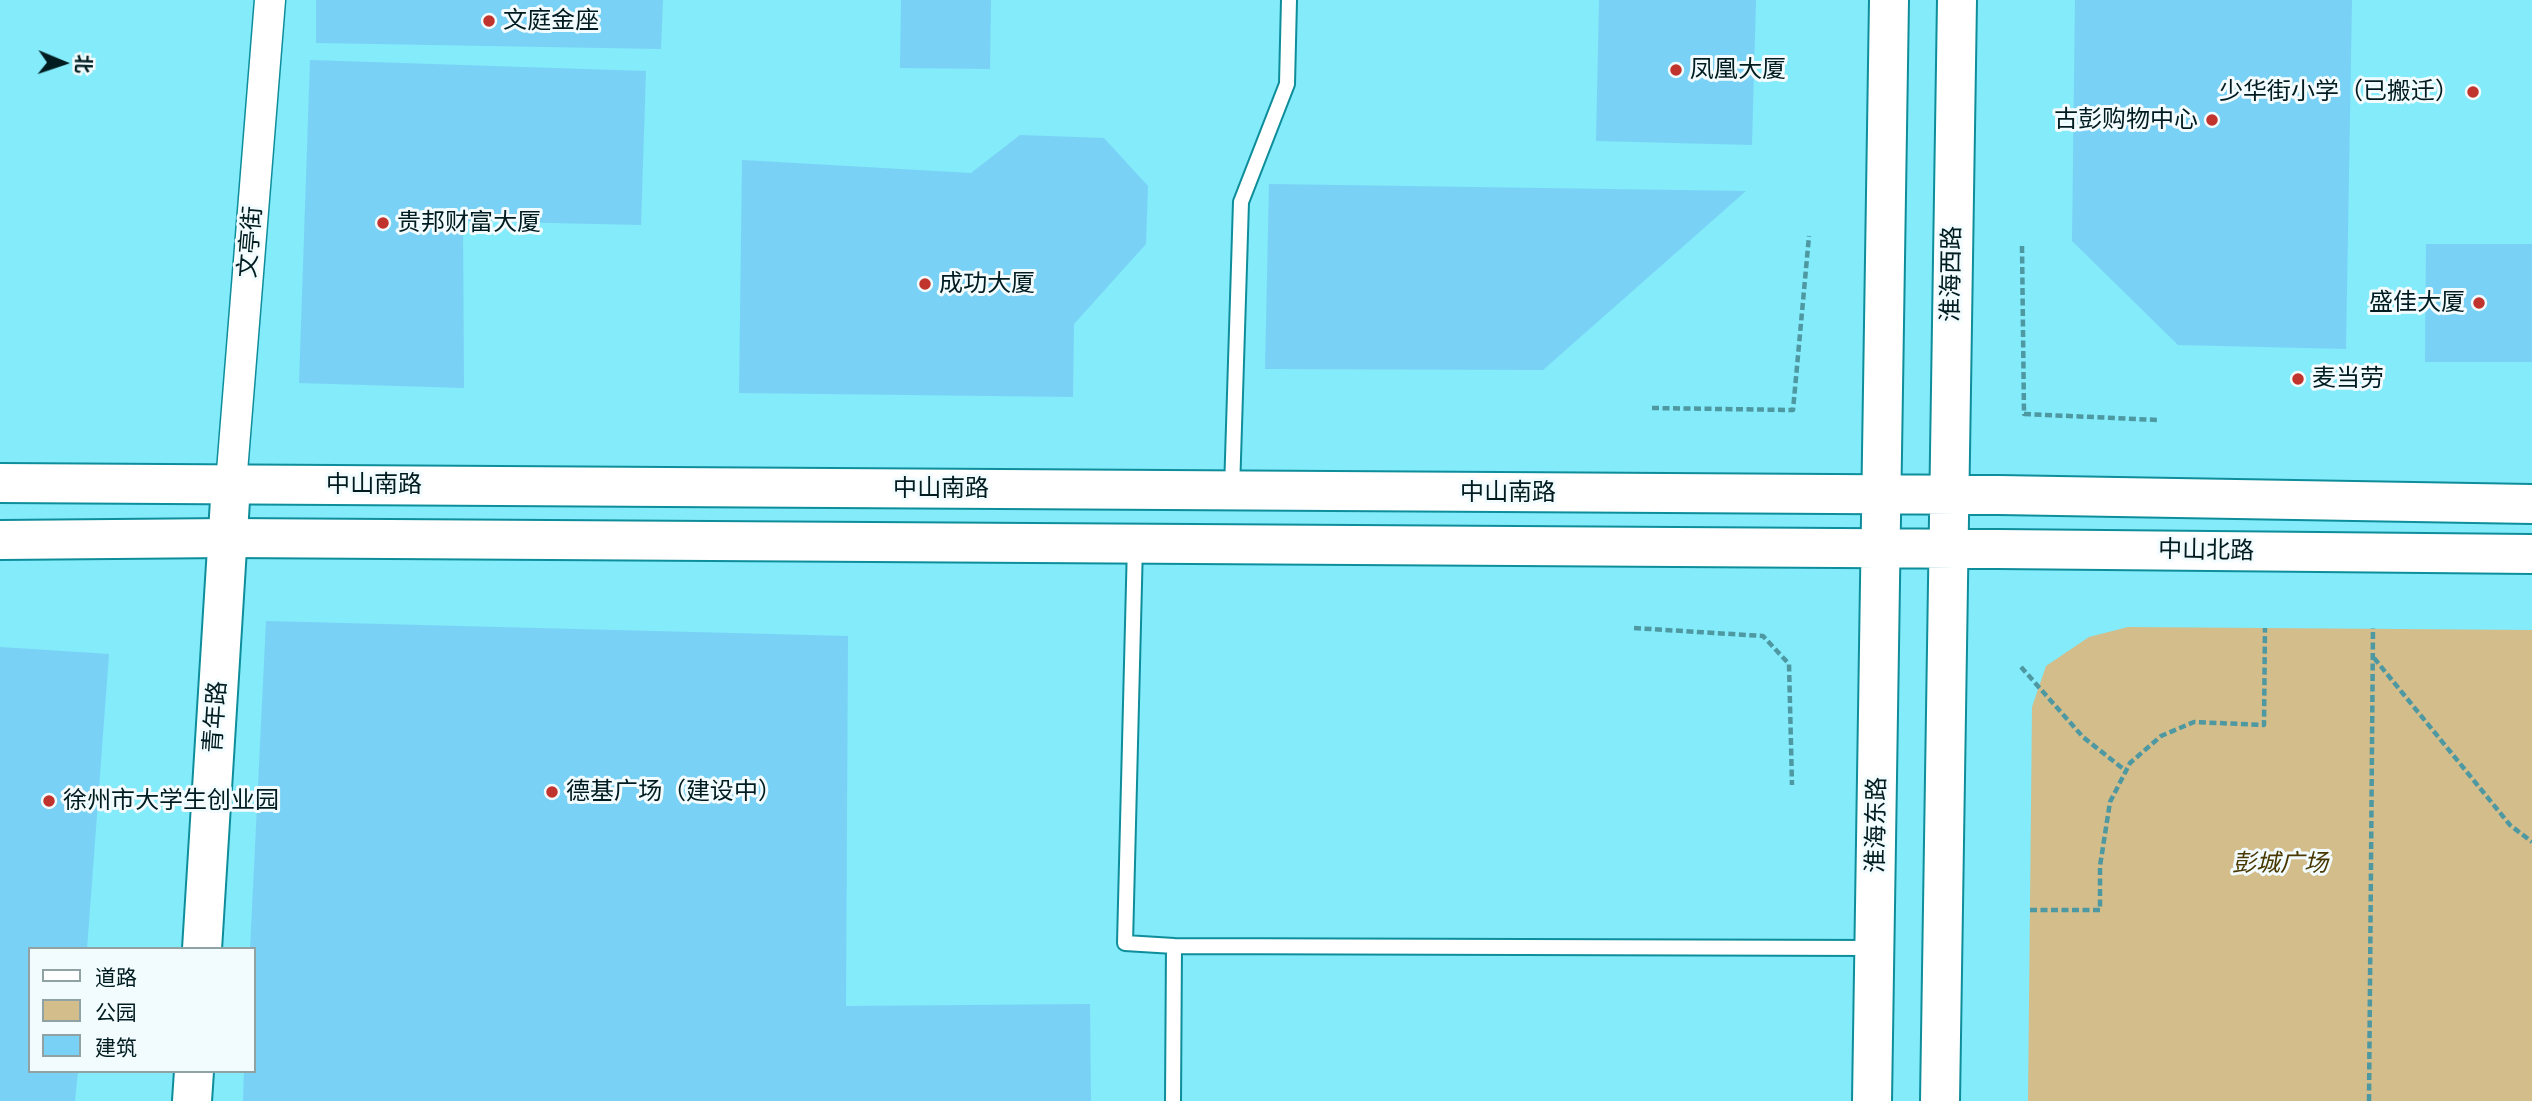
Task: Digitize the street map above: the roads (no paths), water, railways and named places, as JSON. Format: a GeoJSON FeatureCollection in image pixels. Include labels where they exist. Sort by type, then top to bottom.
{"type":"FeatureCollection","features":[{"type":"Feature","properties":{"kind":"main road"},"geometry":{"type":"LineString","coordinates":[[0,540],[228,538],[1881,549],[1889,0]]}},
{"type":"Feature","properties":{"kind":"main road","name":"淮海西路"},"geometry":{"type":"LineString","coordinates":[[1948,549],[1956,0]]}},
{"type":"Feature","properties":{"kind":"main road","name":"中山南路"},"geometry":{"type":"LineString","coordinates":[[0,483],[1881,495]]}},
{"type":"Feature","properties":{"kind":"main road","name":"青年路"},"geometry":{"type":"LineString","coordinates":[[202,947],[231,484]]}},
{"type":"Feature","properties":{"kind":"main road"},"geometry":{"type":"LineString","coordinates":[[1881,495],[2532,504]]}},
{"type":"Feature","properties":{"kind":"main road","name":"中山北路"},"geometry":{"type":"LineString","coordinates":[[1881,549],[2532,554]]}},
{"type":"Feature","properties":{"kind":"main road","name":"淮海东路"},"geometry":{"type":"LineString","coordinates":[[1872,1101],[1881,549]]}},
{"type":"Feature","properties":{"kind":"main road"},"geometry":{"type":"LineString","coordinates":[[1940,1101],[1948,549]]}},
{"type":"Feature","properties":{"kind":"main road"},"geometry":{"type":"LineString","coordinates":[[192,1101],[194,1073]]}},
{"type":"Feature","properties":{"kind":"street","name":"文亭街"},"geometry":{"type":"LineString","coordinates":[[231,484],[270,0]]}},
{"type":"Feature","properties":{"kind":"lane"},"geometry":{"type":"LineString","coordinates":[[1232,491],[1241,202],[1287,84],[1289,0]]}},
{"type":"Feature","properties":{"kind":"lane"},"geometry":{"type":"LineString","coordinates":[[1135,544],[1125,943],[1174,946],[1874,948]]}},
{"type":"Feature","properties":{"kind":"lane"},"geometry":{"type":"LineString","coordinates":[[1173,1101],[1174,946]]}},
{"type":"Feature","properties":{"kind":"place","name":"文庭金座"},"geometry":{"type":"Point","coordinates":[489,21]}},
{"type":"Feature","properties":{"kind":"place","name":"凤凰大厦"},"geometry":{"type":"Point","coordinates":[1676,70]}},
{"type":"Feature","properties":{"kind":"place","name":"少华街小学（已搬迁）"},"geometry":{"type":"Point","coordinates":[2473,92]}},
{"type":"Feature","properties":{"kind":"place","name":"古彭购物中心"},"geometry":{"type":"Point","coordinates":[2212,120]}},
{"type":"Feature","properties":{"kind":"place","name":"贵邦财富大厦"},"geometry":{"type":"Point","coordinates":[383,223]}},
{"type":"Feature","properties":{"kind":"place","name":"成功大厦"},"geometry":{"type":"Point","coordinates":[925,284]}},
{"type":"Feature","properties":{"kind":"place","name":"盛佳大厦"},"geometry":{"type":"Point","coordinates":[2479,303]}},
{"type":"Feature","properties":{"kind":"place","name":"麦当劳"},"geometry":{"type":"Point","coordinates":[2298,379]}},
{"type":"Feature","properties":{"kind":"place","name":"德基广场（建设中）"},"geometry":{"type":"Point","coordinates":[552,792]}},
{"type":"Feature","properties":{"kind":"place","name":"徐州市大学生创业园"},"geometry":{"type":"Point","coordinates":[49,801]}},
{"type":"Feature","properties":{"kind":"park label","name":"彭城广场"},"geometry":{"type":"Point","coordinates":[2280,864]}}]}
